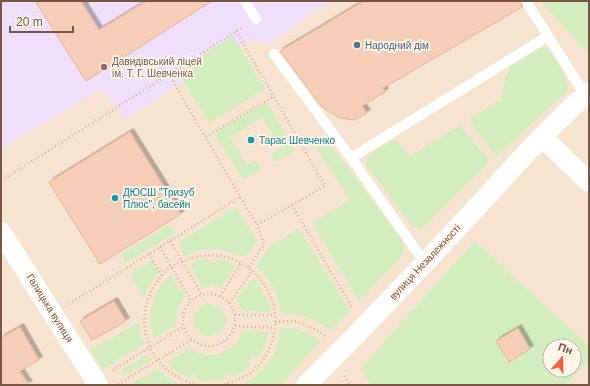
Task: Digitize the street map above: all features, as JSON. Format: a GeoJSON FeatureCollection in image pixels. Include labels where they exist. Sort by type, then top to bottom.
{"type":"FeatureCollection","features":[{"type":"Feature","properties":{"kind":"street","name":"вулиця Незалежності"},"geometry":{"type":"LineString","coordinates":[[306,385],[425,263],[542,137],[587,94]]}},
{"type":"Feature","properties":{"kind":"street"},"geometry":{"type":"LineString","coordinates":[[542,137],[589,182]]}},
{"type":"Feature","properties":{"kind":"street","name":"Галицька вулиця"},"geometry":{"type":"LineString","coordinates":[[1,232],[98,385]]}},
{"type":"Feature","properties":{"kind":"lane"},"geometry":{"type":"LineString","coordinates":[[245,1],[256,19]]}},
{"type":"Feature","properties":{"kind":"lane"},"geometry":{"type":"LineString","coordinates":[[526,1],[587,94]]}},
{"type":"Feature","properties":{"kind":"lane"},"geometry":{"type":"LineString","coordinates":[[351,158],[548,36]]}},
{"type":"Feature","properties":{"kind":"lane"},"geometry":{"type":"LineString","coordinates":[[274,54],[351,158],[425,263]]}},
{"type":"Feature","properties":{"kind":"path"},"geometry":{"type":"LineString","coordinates":[[1,181],[256,19]]}},
{"type":"Feature","properties":{"kind":"path"},"geometry":{"type":"LineString","coordinates":[[236,31],[325,186],[257,225]]}},
{"type":"Feature","properties":{"kind":"path"},"geometry":{"type":"LineString","coordinates":[[169,74],[257,225],[264,244],[249,267]]}},
{"type":"Feature","properties":{"kind":"path"},"geometry":{"type":"LineString","coordinates":[[205,137],[273,97]]}},
{"type":"Feature","properties":{"kind":"path"},"geometry":{"type":"LineString","coordinates":[[68,304],[240,197]]}},
{"type":"Feature","properties":{"kind":"path"},"geometry":{"type":"LineString","coordinates":[[292,205],[363,327]]}},
{"type":"Feature","properties":{"kind":"path"},"geometry":{"type":"LineString","coordinates":[[170,241],[202,295]]}},
{"type":"Feature","properties":{"kind":"path"},"geometry":{"type":"LineString","coordinates":[[160,247],[191,301]]}},
{"type":"Feature","properties":{"kind":"path"},"geometry":{"type":"LineString","coordinates":[[149,254],[162,276]]}},
{"type":"Feature","properties":{"kind":"path"},"geometry":{"type":"LineString","coordinates":[[198,385],[189,383],[174,376],[162,365],[150,347],[146,336],[144,320],[146,304],[152,289],[162,276],[174,265],[192,257],[212,255],[231,258],[249,267],[262,281],[272,298],[275,315],[274,337],[266,355],[254,370],[237,381],[223,385]]}},
{"type":"Feature","properties":{"kind":"path"},"geometry":{"type":"LineString","coordinates":[[220,296],[241,263]]}},
{"type":"Feature","properties":{"kind":"path"},"geometry":{"type":"LineString","coordinates":[[230,303],[252,271]]}},
{"type":"Feature","properties":{"kind":"path"},"geometry":{"type":"LineString","coordinates":[[207,293],[220,296],[230,303],[234,311],[236,320],[230,336],[224,342],[216,346],[207,346],[191,340],[186,333],[184,326],[183,316],[186,307],[191,301],[202,295],[207,293]]}},
{"type":"Feature","properties":{"kind":"path"},"geometry":{"type":"LineString","coordinates":[[235,315],[275,315]]}},
{"type":"Feature","properties":{"kind":"path"},"geometry":{"type":"LineString","coordinates":[[275,322],[292,321],[304,324],[317,330],[329,339]]}},
{"type":"Feature","properties":{"kind":"path"},"geometry":{"type":"LineString","coordinates":[[112,370],[184,326]]}},
{"type":"Feature","properties":{"kind":"path"},"geometry":{"type":"LineString","coordinates":[[235,326],[275,328]]}},
{"type":"Feature","properties":{"kind":"path"},"geometry":{"type":"LineString","coordinates":[[118,385],[191,340]]}},
{"type":"Feature","properties":{"kind":"shaded area"},"geometry":{"type":"Polygon","coordinates":[[[1,1],[589,1],[589,385],[1,385],[1,1]]]}},
{"type":"Feature","properties":{"kind":"shaded area","name":"Давидівський ліцей ім. Т. Г. Шевченка"},"geometry":{"type":"Polygon","coordinates":[[[1,1],[330,1],[269,44],[248,40],[125,120],[102,89],[1,149],[1,1]]]}},
{"type":"Feature","properties":{"kind":"green space"},"geometry":{"type":"Polygon","coordinates":[[[540,1],[589,1],[589,54],[540,1]]]}},
{"type":"Feature","properties":{"kind":"green space"},"geometry":{"type":"Polygon","coordinates":[[[233,36],[265,89],[209,123],[177,70],[233,36]]]}},
{"type":"Feature","properties":{"kind":"green space"},"geometry":{"type":"Polygon","coordinates":[[[541,48],[546,48],[549,50],[562,70],[567,82],[566,92],[497,156],[468,120],[502,99],[505,78],[508,70],[512,65],[541,48]]]}},
{"type":"Feature","properties":{"kind":"green space"},"geometry":{"type":"Polygon","coordinates":[[[266,102],[295,150],[275,162],[271,155],[282,148],[262,117],[230,137],[247,165],[256,160],[262,169],[243,180],[214,133],[266,102]]]}},
{"type":"Feature","properties":{"kind":"green space"},"geometry":{"type":"Polygon","coordinates":[[[460,125],[488,159],[488,162],[422,228],[415,227],[410,223],[366,164],[367,160],[376,150],[395,140],[409,157],[460,125]]]}},
{"type":"Feature","properties":{"kind":"green space"},"geometry":{"type":"Polygon","coordinates":[[[327,141],[401,238],[404,247],[403,254],[399,259],[359,301],[313,223],[350,200],[316,147],[327,141]]]}},
{"type":"Feature","properties":{"kind":"green space"},"geometry":{"type":"Polygon","coordinates":[[[236,207],[257,240],[247,255],[244,257],[219,249],[201,250],[185,256],[178,243],[236,207]]]}},
{"type":"Feature","properties":{"kind":"green space"},"geometry":{"type":"Polygon","coordinates":[[[169,225],[175,233],[126,263],[121,254],[169,225]]]}},
{"type":"Feature","properties":{"kind":"green space"},"geometry":{"type":"Polygon","coordinates":[[[299,229],[350,311],[331,331],[308,318],[296,315],[281,314],[274,288],[257,267],[269,247],[299,229]]]}},
{"type":"Feature","properties":{"kind":"green space"},"geometry":{"type":"Polygon","coordinates":[[[475,241],[580,338],[542,338],[542,378],[573,378],[566,385],[370,385],[361,368],[475,241]]]}},
{"type":"Feature","properties":{"kind":"green space"},"geometry":{"type":"Polygon","coordinates":[[[208,259],[214,264],[218,259],[236,266],[221,287],[211,285],[202,288],[190,264],[208,259]]]}},
{"type":"Feature","properties":{"kind":"green space"},"geometry":{"type":"Polygon","coordinates":[[[152,260],[159,272],[150,283],[145,297],[143,297],[130,275],[152,260]]]}},
{"type":"Feature","properties":{"kind":"green space"},"geometry":{"type":"Polygon","coordinates":[[[171,275],[185,297],[180,303],[176,317],[176,325],[153,338],[150,321],[151,307],[155,305],[153,300],[160,286],[171,275]]]}},
{"type":"Feature","properties":{"kind":"green space"},"geometry":{"type":"Polygon","coordinates":[[[253,278],[262,289],[260,291],[261,294],[265,295],[269,304],[270,312],[242,311],[236,300],[253,278]]]}},
{"type":"Feature","properties":{"kind":"green space"},"geometry":{"type":"Polygon","coordinates":[[[207,304],[213,304],[222,308],[226,320],[222,332],[213,336],[207,336],[198,332],[194,323],[194,317],[198,308],[207,304]]]}},
{"type":"Feature","properties":{"kind":"green space"},"geometry":{"type":"Polygon","coordinates":[[[139,322],[140,335],[144,344],[103,369],[91,350],[139,322]]]}},
{"type":"Feature","properties":{"kind":"green space"},"geometry":{"type":"Polygon","coordinates":[[[280,328],[302,331],[321,341],[280,385],[242,385],[257,375],[270,360],[277,347],[280,328]]]}},
{"type":"Feature","properties":{"kind":"green space"},"geometry":{"type":"Polygon","coordinates":[[[242,331],[269,332],[264,346],[257,358],[253,356],[249,361],[250,365],[243,372],[237,375],[234,376],[226,374],[223,380],[199,380],[194,375],[188,378],[167,363],[190,348],[205,355],[221,353],[236,343],[242,331]]]}},
{"type":"Feature","properties":{"kind":"green space"},"geometry":{"type":"Polygon","coordinates":[[[582,340],[589,346],[589,361],[582,368],[582,340]]]}},
{"type":"Feature","properties":{"kind":"green space"},"geometry":{"type":"Polygon","coordinates":[[[147,355],[151,360],[124,375],[122,370],[147,355]]]}},
{"type":"Feature","properties":{"kind":"green space"},"geometry":{"type":"Polygon","coordinates":[[[157,369],[171,380],[181,385],[129,385],[157,369]]]}},
{"type":"Feature","properties":{"kind":"building"},"geometry":{"type":"Polygon","coordinates":[[[35,1],[81,1],[99,30],[146,1],[212,1],[86,81],[35,1]]]}},
{"type":"Feature","properties":{"kind":"building"},"geometry":{"type":"Polygon","coordinates":[[[364,1],[520,1],[522,7],[383,88],[385,92],[362,106],[367,113],[354,120],[340,118],[321,106],[280,51],[364,1]]]}},
{"type":"Feature","properties":{"kind":"building","name":"ДЮСШ \"Тризуб Плюс\", басейн"},"geometry":{"type":"Polygon","coordinates":[[[130,132],[181,214],[100,264],[49,182],[130,132]]]}},
{"type":"Feature","properties":{"kind":"building"},"geometry":{"type":"Polygon","coordinates":[[[114,301],[126,321],[92,340],[80,321],[114,301]]]}},
{"type":"Feature","properties":{"kind":"building"},"geometry":{"type":"Polygon","coordinates":[[[20,327],[39,360],[20,371],[29,385],[1,385],[1,338],[20,327]]]}},
{"type":"Feature","properties":{"kind":"building"},"geometry":{"type":"Polygon","coordinates":[[[518,328],[530,349],[509,362],[496,341],[518,328]]]}},
{"type":"Feature","properties":{"kind":"place","name":"Народний дім"},"geometry":{"type":"Point","coordinates":[357,45]}},
{"type":"Feature","properties":{"kind":"place","name":"Давидівський ліцей ім. Т. Г. Шевченка"},"geometry":{"type":"Point","coordinates":[104,67]}},
{"type":"Feature","properties":{"kind":"place","name":"Тарас Шевченко"},"geometry":{"type":"Point","coordinates":[251,140]}},
{"type":"Feature","properties":{"kind":"place","name":"ДЮСШ \"Тризуб Плюс\", басейн"},"geometry":{"type":"Point","coordinates":[115,198]}}]}
